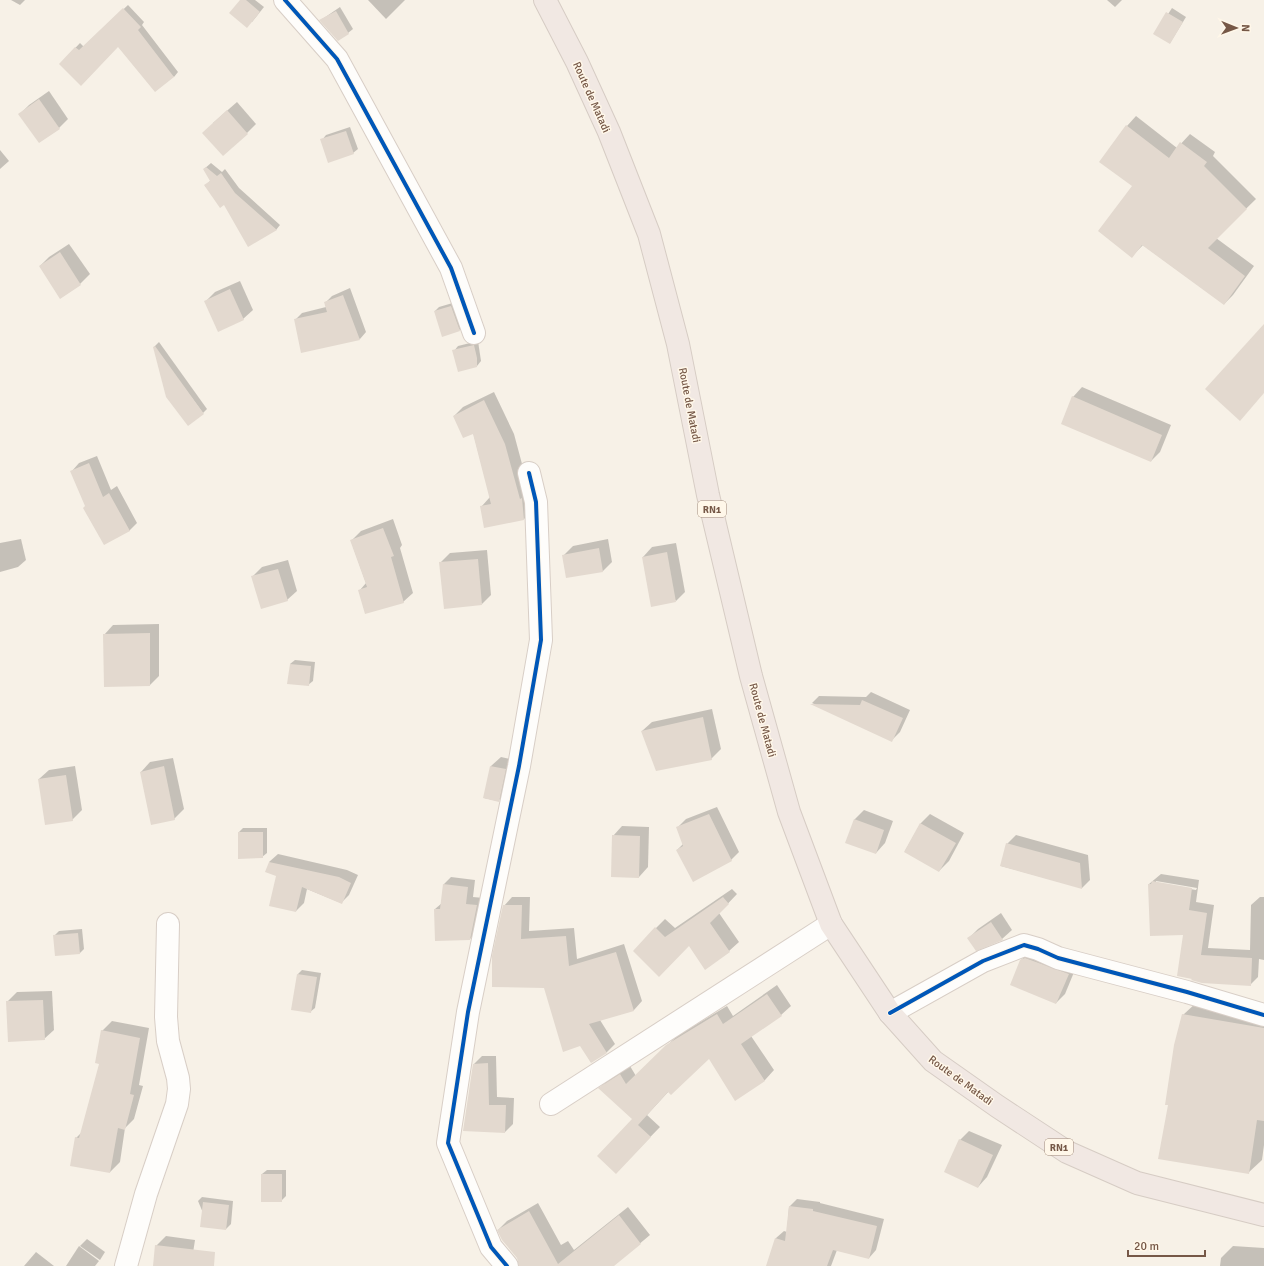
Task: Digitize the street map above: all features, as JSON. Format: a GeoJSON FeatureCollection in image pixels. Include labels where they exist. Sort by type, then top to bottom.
{"type":"FeatureCollection","features":[{"type":"Feature","properties":{"kind":"highway","name":"Route de Matadi"},"geometry":{"type":"LineString","coordinates":[[545,0],[577,62],[609,132],[649,234],[678,344],[708,494],[751,676],[789,812],[831,924],[890,1013],[933,1061],[1067,1152],[1136,1183],[1264,1215]]}},
{"type":"Feature","properties":{"kind":"street"},"geometry":{"type":"LineString","coordinates":[[285,0],[337,59],[451,268],[474,333]]}},
{"type":"Feature","properties":{"kind":"street"},"geometry":{"type":"LineString","coordinates":[[507,1266],[491,1247],[448,1143],[468,1012],[519,766],[541,640],[536,502],[529,473]]}},
{"type":"Feature","properties":{"kind":"street"},"geometry":{"type":"LineString","coordinates":[[126,1266],[146,1194],[177,1104],[179,1089],[178,1078],[168,1041],[166,1017],[168,924]]}},
{"type":"Feature","properties":{"kind":"street"},"geometry":{"type":"LineString","coordinates":[[551,1104],[831,924]]}},
{"type":"Feature","properties":{"kind":"street"},"geometry":{"type":"LineString","coordinates":[[890,1013],[983,961],[1024,945],[1038,949],[1058,958],[1187,992],[1264,1016]]}},
{"type":"Feature","properties":{"kind":"building"},"geometry":{"type":"Polygon","coordinates":[[[240,0],[246,0],[260,12],[247,28],[229,13],[240,0]]]}},
{"type":"Feature","properties":{"kind":"building"},"geometry":{"type":"Polygon","coordinates":[[[123,8],[141,27],[138,30],[174,77],[155,92],[118,47],[81,86],[59,64],[75,47],[79,50],[123,8]]]}},
{"type":"Feature","properties":{"kind":"building"},"geometry":{"type":"Polygon","coordinates":[[[336,11],[349,34],[338,41],[319,20],[336,11]]]}},
{"type":"Feature","properties":{"kind":"building"},"geometry":{"type":"Polygon","coordinates":[[[1166,12],[1183,22],[1170,44],[1153,34],[1166,12]]]}},
{"type":"Feature","properties":{"kind":"building"},"geometry":{"type":"Polygon","coordinates":[[[39,99],[60,129],[39,143],[18,114],[39,99]]]}},
{"type":"Feature","properties":{"kind":"building"},"geometry":{"type":"Polygon","coordinates":[[[227,110],[248,134],[223,156],[202,133],[227,110]]]}},
{"type":"Feature","properties":{"kind":"building"},"geometry":{"type":"Polygon","coordinates":[[[1126,125],[1169,158],[1180,142],[1207,162],[1204,166],[1247,209],[1208,248],[1245,276],[1224,305],[1142,245],[1132,258],[1098,231],[1132,186],[1099,162],[1126,125]]]}},
{"type":"Feature","properties":{"kind":"building"},"geometry":{"type":"Polygon","coordinates":[[[346,131],[354,154],[328,163],[320,139],[346,131]]]}},
{"type":"Feature","properties":{"kind":"building"},"geometry":{"type":"Polygon","coordinates":[[[206,167],[217,176],[221,173],[235,193],[277,230],[248,247],[224,205],[220,208],[204,185],[210,181],[203,169],[206,167]]]}},
{"type":"Feature","properties":{"kind":"building"},"geometry":{"type":"Polygon","coordinates":[[[60,252],[81,285],[60,299],[39,266],[60,252]]]}},
{"type":"Feature","properties":{"kind":"building"},"geometry":{"type":"Polygon","coordinates":[[[230,289],[244,320],[218,332],[204,301],[230,289]]]}},
{"type":"Feature","properties":{"kind":"building"},"geometry":{"type":"Polygon","coordinates":[[[343,295],[360,340],[301,353],[294,319],[327,312],[324,302],[343,295]]]}},
{"type":"Feature","properties":{"kind":"building"},"geometry":{"type":"Polygon","coordinates":[[[451,306],[460,331],[442,337],[434,311],[451,306]]]}},
{"type":"Feature","properties":{"kind":"building"},"geometry":{"type":"Polygon","coordinates":[[[1264,324],[1264,393],[1240,421],[1205,389],[1264,324]]]}},
{"type":"Feature","properties":{"kind":"building"},"geometry":{"type":"Polygon","coordinates":[[[474,345],[477,358],[477,367],[458,372],[452,350],[474,345]]]}},
{"type":"Feature","properties":{"kind":"building"},"geometry":{"type":"Polygon","coordinates":[[[155,346],[204,414],[188,426],[166,397],[153,347],[155,346]]]}},
{"type":"Feature","properties":{"kind":"building"},"geometry":{"type":"Polygon","coordinates":[[[1072,396],[1162,435],[1151,462],[1061,424],[1072,396]]]}},
{"type":"Feature","properties":{"kind":"building"},"geometry":{"type":"Polygon","coordinates":[[[484,400],[505,444],[520,499],[522,498],[524,520],[484,528],[480,506],[491,504],[473,434],[463,438],[453,416],[484,400]]]}},
{"type":"Feature","properties":{"kind":"building"},"geometry":{"type":"Polygon","coordinates":[[[89,463],[103,497],[109,493],[130,531],[104,545],[83,508],[85,506],[70,471],[89,463]]]}},
{"type":"Feature","properties":{"kind":"building"},"geometry":{"type":"Polygon","coordinates":[[[383,528],[394,556],[391,557],[404,603],[365,614],[358,590],[367,587],[350,540],[383,528]]]}},
{"type":"Feature","properties":{"kind":"building"},"geometry":{"type":"Polygon","coordinates":[[[599,548],[603,572],[566,578],[562,555],[599,548]]]}},
{"type":"Feature","properties":{"kind":"building"},"geometry":{"type":"Polygon","coordinates":[[[667,552],[676,602],[651,607],[642,557],[667,552]]]}},
{"type":"Feature","properties":{"kind":"building"},"geometry":{"type":"Polygon","coordinates":[[[478,559],[482,605],[444,609],[439,562],[478,559]]]}},
{"type":"Feature","properties":{"kind":"building"},"geometry":{"type":"Polygon","coordinates":[[[278,569],[288,601],[261,609],[251,576],[278,569]]]}},
{"type":"Feature","properties":{"kind":"building"},"geometry":{"type":"Polygon","coordinates":[[[150,633],[150,686],[104,687],[103,634],[150,633]]]}},
{"type":"Feature","properties":{"kind":"building"},"geometry":{"type":"Polygon","coordinates":[[[290,664],[311,666],[309,686],[287,684],[290,664]]]}},
{"type":"Feature","properties":{"kind":"building"},"geometry":{"type":"Polygon","coordinates":[[[862,700],[903,718],[892,742],[810,704],[860,705],[862,700]]]}},
{"type":"Feature","properties":{"kind":"building"},"geometry":{"type":"Polygon","coordinates":[[[703,717],[712,760],[656,771],[641,731],[703,717]]]}},
{"type":"Feature","properties":{"kind":"building"},"geometry":{"type":"Polygon","coordinates":[[[164,766],[175,820],[151,825],[140,772],[164,766]]]}},
{"type":"Feature","properties":{"kind":"building"},"geometry":{"type":"Polygon","coordinates":[[[490,766],[506,769],[499,802],[483,798],[490,766]]]}},
{"type":"Feature","properties":{"kind":"building"},"geometry":{"type":"Polygon","coordinates":[[[66,775],[73,821],[45,825],[38,779],[66,775]]]}},
{"type":"Feature","properties":{"kind":"building"},"geometry":{"type":"Polygon","coordinates":[[[709,814],[732,861],[693,882],[676,850],[683,846],[676,827],[709,814]]]}},
{"type":"Feature","properties":{"kind":"building"},"geometry":{"type":"Polygon","coordinates":[[[854,819],[884,830],[876,854],[845,843],[854,819]]]}},
{"type":"Feature","properties":{"kind":"building"},"geometry":{"type":"Polygon","coordinates":[[[920,823],[956,843],[939,872],[904,852],[920,823]]]}},
{"type":"Feature","properties":{"kind":"building"},"geometry":{"type":"Polygon","coordinates":[[[238,832],[263,832],[263,858],[238,859],[238,832]]]}},
{"type":"Feature","properties":{"kind":"building"},"geometry":{"type":"Polygon","coordinates":[[[612,835],[640,836],[639,878],[611,877],[612,835]]]}},
{"type":"Feature","properties":{"kind":"building"},"geometry":{"type":"Polygon","coordinates":[[[1006,843],[1080,863],[1082,889],[1000,866],[1006,843]]]}},
{"type":"Feature","properties":{"kind":"building"},"geometry":{"type":"Polygon","coordinates":[[[269,862],[339,877],[351,883],[342,904],[302,887],[296,912],[269,906],[276,876],[265,872],[269,862]]]}},
{"type":"Feature","properties":{"kind":"building"},"geometry":{"type":"Polygon","coordinates":[[[1152,881],[1192,888],[1189,910],[1207,913],[1201,955],[1252,958],[1251,986],[1202,983],[1177,976],[1183,935],[1150,936],[1148,884],[1151,884],[1152,881]]]}},
{"type":"Feature","properties":{"kind":"building"},"geometry":{"type":"Polygon","coordinates":[[[443,884],[468,887],[466,904],[477,905],[470,940],[435,941],[434,909],[440,909],[443,884]]]}},
{"type":"Feature","properties":{"kind":"building"},"geometry":{"type":"Polygon","coordinates":[[[723,897],[729,904],[710,923],[730,952],[705,970],[689,946],[659,977],[633,951],[655,927],[665,937],[723,897]]]}},
{"type":"Feature","properties":{"kind":"building"},"geometry":{"type":"Polygon","coordinates":[[[503,905],[522,905],[521,939],[566,936],[569,966],[616,952],[634,1011],[589,1024],[607,1053],[591,1063],[580,1046],[563,1052],[544,988],[492,987],[492,956],[503,905]]]}},
{"type":"Feature","properties":{"kind":"building"},"geometry":{"type":"Polygon","coordinates":[[[991,922],[1003,940],[976,951],[967,938],[991,922]]]}},
{"type":"Feature","properties":{"kind":"building"},"geometry":{"type":"Polygon","coordinates":[[[78,933],[80,954],[55,956],[53,935],[78,933]]]}},
{"type":"Feature","properties":{"kind":"building"},"geometry":{"type":"Polygon","coordinates":[[[1025,958],[1069,974],[1056,1004],[1010,985],[1020,960],[1025,958]]]}},
{"type":"Feature","properties":{"kind":"building"},"geometry":{"type":"Polygon","coordinates":[[[297,974],[317,977],[311,1013],[291,1010],[297,974]]]}},
{"type":"Feature","properties":{"kind":"building"},"geometry":{"type":"Polygon","coordinates":[[[767,994],[782,1016],[741,1044],[765,1081],[735,1101],[709,1059],[671,1095],[668,1092],[638,1125],[651,1137],[616,1174],[597,1156],[632,1119],[598,1088],[620,1074],[626,1084],[666,1045],[717,1014],[723,1024],[767,994]]]}},
{"type":"Feature","properties":{"kind":"building"},"geometry":{"type":"Polygon","coordinates":[[[43,1000],[45,1040],[8,1042],[6,1001],[43,1000]]]}},
{"type":"Feature","properties":{"kind":"building"},"geometry":{"type":"Polygon","coordinates":[[[1182,1014],[1264,1028],[1264,1121],[1257,1120],[1249,1174],[1158,1159],[1168,1105],[1165,1105],[1174,1045],[1182,1014]]]}},
{"type":"Feature","properties":{"kind":"building"},"geometry":{"type":"Polygon","coordinates":[[[101,1030],[140,1038],[130,1094],[134,1095],[125,1130],[118,1128],[110,1173],[70,1166],[75,1137],[79,1138],[99,1064],[95,1063],[101,1030]]]}},
{"type":"Feature","properties":{"kind":"building"},"geometry":{"type":"Polygon","coordinates":[[[488,1063],[489,1105],[506,1105],[505,1133],[463,1131],[473,1064],[488,1063]]]}},
{"type":"Feature","properties":{"kind":"building"},"geometry":{"type":"Polygon","coordinates":[[[959,1139],[993,1155],[978,1188],[944,1172],[959,1139]]]}},
{"type":"Feature","properties":{"kind":"building"},"geometry":{"type":"Polygon","coordinates":[[[261,1174],[282,1174],[282,1202],[261,1202],[261,1174]]]}},
{"type":"Feature","properties":{"kind":"building"},"geometry":{"type":"Polygon","coordinates":[[[203,1202],[229,1205],[226,1230],[200,1227],[203,1202]]]}},
{"type":"Feature","properties":{"kind":"building"},"geometry":{"type":"Polygon","coordinates":[[[789,1206],[813,1209],[813,1211],[877,1226],[869,1259],[833,1250],[827,1266],[766,1266],[775,1238],[785,1241],[789,1206]]]}},
{"type":"Feature","properties":{"kind":"building"},"geometry":{"type":"Polygon","coordinates":[[[529,1211],[558,1264],[619,1215],[641,1244],[614,1266],[519,1266],[517,1258],[502,1240],[497,1230],[529,1211]]]}},
{"type":"Feature","properties":{"kind":"building"},"geometry":{"type":"Polygon","coordinates":[[[155,1245],[215,1252],[214,1266],[153,1266],[155,1245]]]}},
{"type":"Feature","properties":{"kind":"cycle path"},"geometry":{"type":"LineString","coordinates":[[285,0],[337,59],[451,268],[474,333]]}},
{"type":"Feature","properties":{"kind":"cycle path"},"geometry":{"type":"LineString","coordinates":[[507,1266],[491,1247],[448,1143],[468,1012],[519,766],[541,640],[536,502],[529,473]]}},
{"type":"Feature","properties":{"kind":"cycle path"},"geometry":{"type":"LineString","coordinates":[[890,1013],[983,961],[1024,945],[1038,949],[1058,958],[1187,992],[1264,1015]]}}]}
